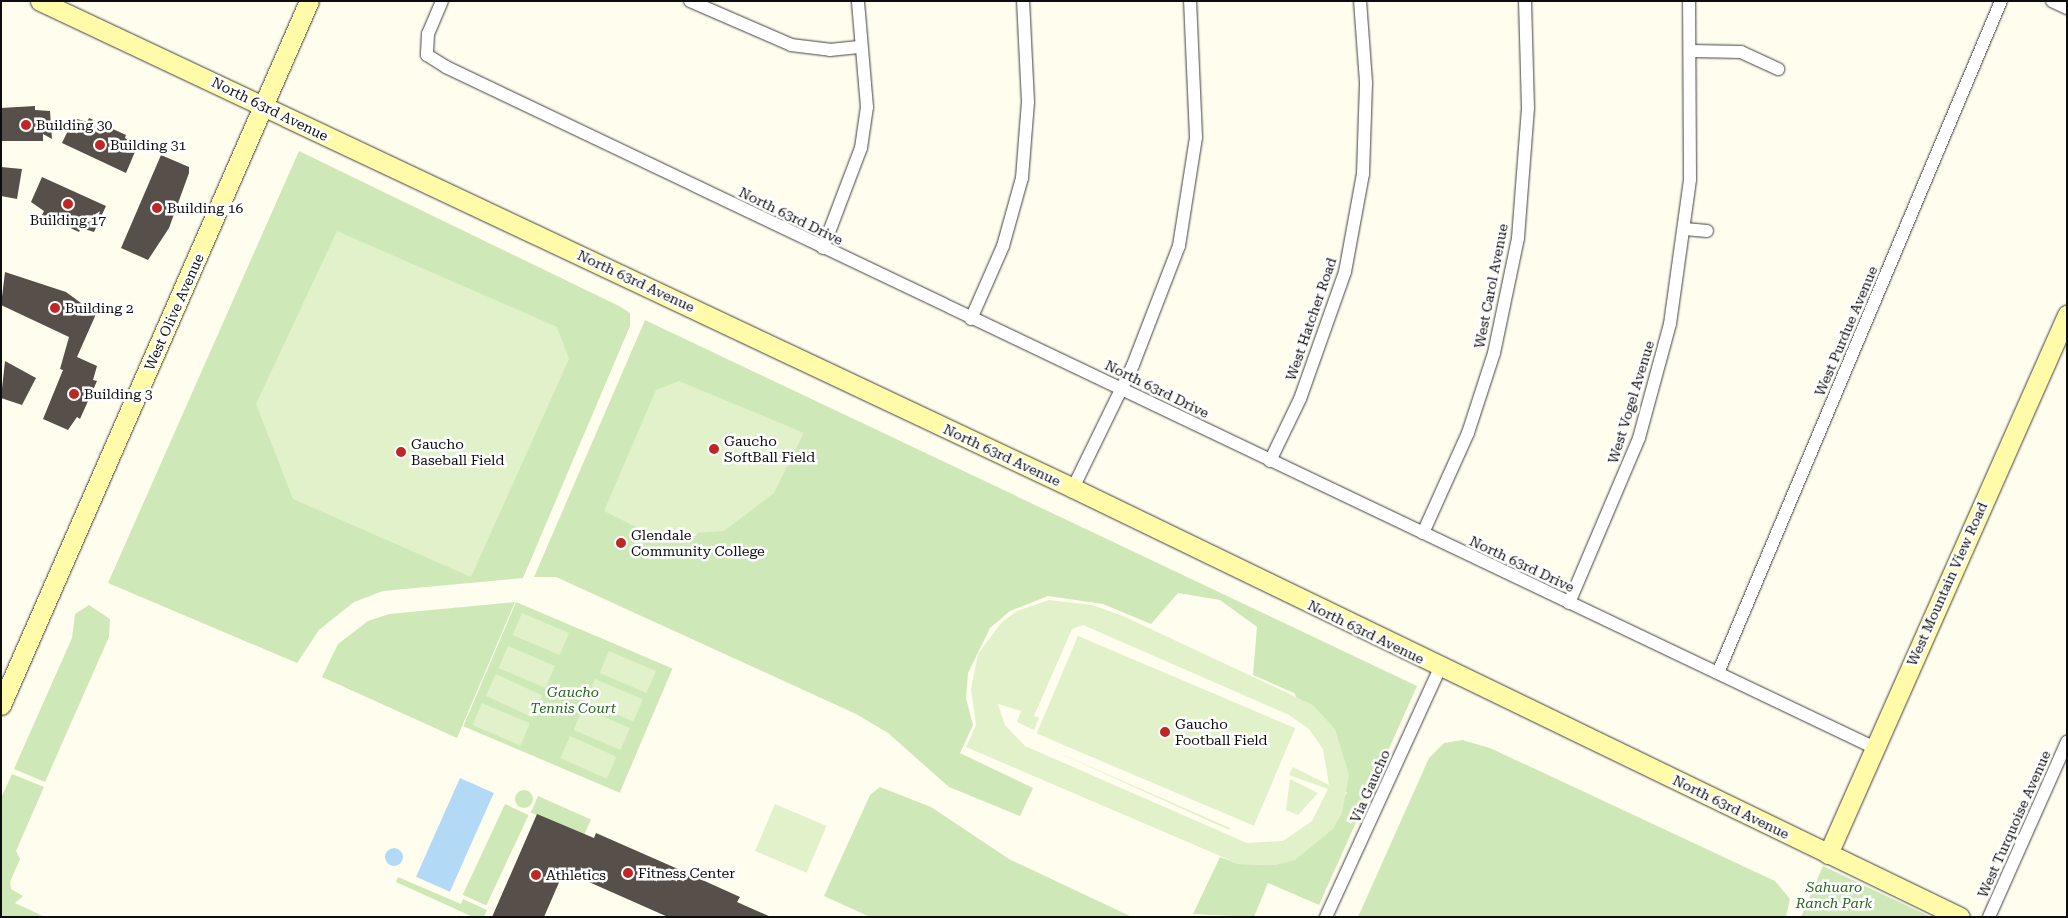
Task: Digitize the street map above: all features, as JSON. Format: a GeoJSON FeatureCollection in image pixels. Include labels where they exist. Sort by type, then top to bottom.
{"type":"FeatureCollection","features":[{"type":"Feature","properties":{"kind":"street","name":"North 63rd Avenue"},"geometry":{"type":"LineString","coordinates":[[40,1],[1073,488],[1440,668],[1960,917]]}},
{"type":"Feature","properties":{"kind":"street","name":"West Olive Avenue"},"geometry":{"type":"LineString","coordinates":[[1,705],[309,1]]}},
{"type":"Feature","properties":{"kind":"street","name":"North 63rd Drive"},"geometry":{"type":"LineString","coordinates":[[442,1],[428,34],[428,55],[971,319],[1875,748]]}},
{"type":"Feature","properties":{"kind":"street"},"geometry":{"type":"LineString","coordinates":[[690,1],[791,45],[830,50],[861,47]]}},
{"type":"Feature","properties":{"kind":"street"},"geometry":{"type":"LineString","coordinates":[[823,248],[861,148],[867,107],[858,1]]}},
{"type":"Feature","properties":{"kind":"street"},"geometry":{"type":"LineString","coordinates":[[971,319],[1003,246],[1022,178],[1028,102],[1022,1]]}},
{"type":"Feature","properties":{"kind":"street"},"geometry":{"type":"LineString","coordinates":[[1073,488],[1122,389],[1162,299],[1187,207],[1197,106],[1190,1]]}},
{"type":"Feature","properties":{"kind":"street","name":"West Hatcher Road"},"geometry":{"type":"LineString","coordinates":[[1270,460],[1300,398],[1345,272],[1363,174],[1366,82],[1360,1]]}},
{"type":"Feature","properties":{"kind":"street","name":"West Carol Avenue"},"geometry":{"type":"LineString","coordinates":[[1422,533],[1468,433],[1494,353],[1518,238],[1528,108],[1525,1]]}},
{"type":"Feature","properties":{"kind":"street","name":"West Vogel Avenue"},"geometry":{"type":"LineString","coordinates":[[1569,603],[1639,438],[1670,324],[1685,229],[1693,124],[1689,1]]}},
{"type":"Feature","properties":{"kind":"street","name":"West Purdue Avenue"},"geometry":{"type":"LineString","coordinates":[[1718,673],[2001,1]]}},
{"type":"Feature","properties":{"kind":"street"},"geometry":{"type":"LineString","coordinates":[[2052,1],[2067,8]]}},
{"type":"Feature","properties":{"kind":"street"},"geometry":{"type":"LineString","coordinates":[[1692,51],[1741,52],[1778,69]]}},
{"type":"Feature","properties":{"kind":"street"},"geometry":{"type":"LineString","coordinates":[[1685,229],[1707,231]]}},
{"type":"Feature","properties":{"kind":"street","name":"West Mountain View Road"},"geometry":{"type":"LineString","coordinates":[[1828,854],[2067,315]]}},
{"type":"Feature","properties":{"kind":"street","name":"Via Gaucho"},"geometry":{"type":"LineString","coordinates":[[1326,917],[1440,668]]}},
{"type":"Feature","properties":{"kind":"street","name":"West Turquoise Avenue"},"geometry":{"type":"LineString","coordinates":[[1989,917],[2067,742]]}},
{"type":"Feature","properties":{"kind":"green space"},"geometry":{"type":"Polygon","coordinates":[[[299,151],[619,306],[630,313],[630,326],[523,578],[383,591],[354,602],[319,630],[297,663],[108,583],[299,151]]]}},
{"type":"Feature","properties":{"kind":"green space","name":"Gaucho Baseball Field"},"geometry":{"type":"Polygon","coordinates":[[[337,231],[557,327],[569,359],[471,577],[293,499],[256,404],[337,231]]]}},
{"type":"Feature","properties":{"kind":"green space"},"geometry":{"type":"Polygon","coordinates":[[[645,320],[1417,686],[1319,905],[1268,883],[1254,917],[1193,914],[1220,857],[1239,864],[1276,865],[1347,793],[1294,693],[1253,675],[1257,627],[1220,600],[1178,593],[1151,624],[1103,604],[1048,596],[1010,611],[990,628],[968,673],[966,698],[973,725],[960,753],[1033,788],[1020,816],[949,787],[888,733],[856,714],[556,577],[534,577],[645,320]]]}},
{"type":"Feature","properties":{"kind":"green space","name":"Gaucho SoftBall Field"},"geometry":{"type":"Polygon","coordinates":[[[679,381],[804,433],[774,493],[724,531],[669,535],[638,528],[604,511],[656,390],[679,381]]]}},
{"type":"Feature","properties":{"kind":"green space"},"geometry":{"type":"Polygon","coordinates":[[[1049,600],[1092,605],[1123,616],[1313,705],[1335,729],[1349,775],[1342,813],[1333,829],[1295,860],[1276,865],[1239,864],[966,747],[976,725],[971,689],[978,654],[1001,623],[1017,611],[1049,600]],[[1083,625],[1072,629],[1034,716],[1039,718],[1034,730],[1017,722],[1021,711],[998,704],[1005,725],[1025,746],[1247,843],[1283,841],[1312,821],[1328,789],[1289,775],[1293,767],[1329,785],[1323,749],[1309,729],[1289,715],[1083,625]]]}},
{"type":"Feature","properties":{"kind":"green space"},"geometry":{"type":"Polygon","coordinates":[[[515,602],[457,738],[322,677],[338,644],[368,621],[389,614],[515,602]]]}},
{"type":"Feature","properties":{"kind":"green space","name":"Gaucho Tennis Court"},"geometry":{"type":"Polygon","coordinates":[[[516,602],[672,668],[620,793],[463,726],[516,602]]]}},
{"type":"Feature","properties":{"kind":"green space"},"geometry":{"type":"Polygon","coordinates":[[[89,605],[110,619],[109,637],[45,782],[14,769],[72,638],[75,614],[89,605]]]}},
{"type":"Feature","properties":{"kind":"green space"},"geometry":{"type":"Polygon","coordinates":[[[522,613],[569,633],[560,655],[513,635],[522,613]]]}},
{"type":"Feature","properties":{"kind":"green space","name":"Gaucho Football Field"},"geometry":{"type":"Polygon","coordinates":[[[1078,636],[1295,728],[1254,826],[1037,734],[1078,636]]]}},
{"type":"Feature","properties":{"kind":"green space"},"geometry":{"type":"Polygon","coordinates":[[[508,646],[555,666],[546,688],[499,668],[508,646]]]}},
{"type":"Feature","properties":{"kind":"green space"},"geometry":{"type":"Polygon","coordinates":[[[609,651],[656,671],[647,693],[600,673],[609,651]]]}},
{"type":"Feature","properties":{"kind":"green space"},"geometry":{"type":"Polygon","coordinates":[[[496,674],[542,696],[532,717],[486,696],[496,674]]]}},
{"type":"Feature","properties":{"kind":"green space"},"geometry":{"type":"Polygon","coordinates":[[[595,679],[643,699],[633,721],[586,701],[595,679]]]}},
{"type":"Feature","properties":{"kind":"green space"},"geometry":{"type":"Polygon","coordinates":[[[482,703],[530,723],[520,745],[473,725],[482,703]]]}},
{"type":"Feature","properties":{"kind":"green space"},"geometry":{"type":"Polygon","coordinates":[[[583,708],[630,728],[621,750],[574,730],[583,708]]]}},
{"type":"Feature","properties":{"kind":"green space"},"geometry":{"type":"Polygon","coordinates":[[[570,736],[617,757],[607,779],[560,758],[570,736]]]}},
{"type":"Feature","properties":{"kind":"green space"},"geometry":{"type":"Polygon","coordinates":[[[1462,740],[1490,748],[1775,881],[1790,899],[1786,917],[1358,917],[1429,758],[1444,743],[1462,740]]]}},
{"type":"Feature","properties":{"kind":"green space"},"geometry":{"type":"Polygon","coordinates":[[[1050,749],[1230,828],[1229,830],[1050,749]]]}},
{"type":"Feature","properties":{"kind":"green space"},"geometry":{"type":"Polygon","coordinates":[[[12,774],[44,787],[16,851],[20,859],[10,882],[11,889],[23,896],[15,903],[45,917],[1,917],[1,798],[12,774]]]}},
{"type":"Feature","properties":{"kind":"green space"},"geometry":{"type":"Polygon","coordinates":[[[1290,779],[1318,793],[1298,815],[1286,810],[1290,779]]]}},
{"type":"Feature","properties":{"kind":"green space"},"geometry":{"type":"Polygon","coordinates":[[[880,787],[931,807],[1009,859],[1132,917],[870,917],[824,896],[870,795],[880,787]]]}},
{"type":"Feature","properties":{"kind":"green space"},"geometry":{"type":"Polygon","coordinates":[[[520,790],[528,790],[533,795],[531,806],[520,808],[515,803],[515,795],[520,790]]]}},
{"type":"Feature","properties":{"kind":"green space"},"geometry":{"type":"Polygon","coordinates":[[[538,796],[591,820],[584,836],[531,812],[538,796]]]}},
{"type":"Feature","properties":{"kind":"green space"},"geometry":{"type":"Polygon","coordinates":[[[505,804],[529,815],[486,906],[463,895],[505,804]]]}},
{"type":"Feature","properties":{"kind":"green space"},"geometry":{"type":"Polygon","coordinates":[[[775,804],[827,826],[807,873],[755,851],[775,804]]]}},
{"type":"Feature","properties":{"kind":"green space","name":"Sahuaro Ranch Park"},"geometry":{"type":"Polygon","coordinates":[[[1823,866],[1931,917],[1801,917],[1823,866]]]}},
{"type":"Feature","properties":{"kind":"green space"},"geometry":{"type":"Polygon","coordinates":[[[398,877],[461,904],[463,899],[487,910],[484,917],[473,917],[396,882],[398,877]]]}},
{"type":"Feature","properties":{"kind":"water"},"geometry":{"type":"Polygon","coordinates":[[[460,778],[494,793],[450,892],[416,877],[460,778]]]}},
{"type":"Feature","properties":{"kind":"water"},"geometry":{"type":"Polygon","coordinates":[[[394,848],[400,851],[403,857],[400,863],[394,866],[388,863],[385,857],[388,851],[394,848]]]}},
{"type":"Feature","properties":{"kind":"building","name":"Building 30"},"geometry":{"type":"Polygon","coordinates":[[[35,106],[35,110],[50,111],[52,139],[43,134],[43,141],[1,141],[1,108],[35,106]]]}},
{"type":"Feature","properties":{"kind":"building","name":"Building 31"},"geometry":{"type":"Polygon","coordinates":[[[74,118],[87,122],[89,118],[126,135],[125,138],[137,147],[126,173],[62,143],[74,118]]]}},
{"type":"Feature","properties":{"kind":"building","name":"Building 16"},"geometry":{"type":"Polygon","coordinates":[[[161,155],[189,167],[189,173],[169,228],[148,260],[121,248],[161,155]]]}},
{"type":"Feature","properties":{"kind":"building"},"geometry":{"type":"Polygon","coordinates":[[[1,167],[22,169],[17,199],[1,196],[1,167]]]}},
{"type":"Feature","properties":{"kind":"building","name":"Building 17"},"geometry":{"type":"Polygon","coordinates":[[[42,177],[106,206],[94,232],[81,228],[79,232],[42,215],[44,211],[31,202],[42,177]]]}},
{"type":"Feature","properties":{"kind":"building"},"geometry":{"type":"Polygon","coordinates":[[[5,272],[66,292],[96,314],[77,357],[97,366],[93,380],[97,381],[80,419],[77,417],[68,430],[43,419],[63,370],[60,369],[69,337],[1,305],[5,272]]]}},
{"type":"Feature","properties":{"kind":"building"},"geometry":{"type":"Polygon","coordinates":[[[5,361],[36,378],[22,405],[1,398],[5,361]]]}},
{"type":"Feature","properties":{"kind":"building"},"geometry":{"type":"Polygon","coordinates":[[[537,814],[594,838],[596,833],[678,869],[740,897],[737,902],[771,917],[668,917],[564,871],[544,917],[492,917],[537,814]]]}},
{"type":"Feature","properties":{"kind":"place","name":"Building 30"},"geometry":{"type":"Point","coordinates":[26,125]}},
{"type":"Feature","properties":{"kind":"place","name":"Building 31"},"geometry":{"type":"Point","coordinates":[100,145]}},
{"type":"Feature","properties":{"kind":"place","name":"Building 17"},"geometry":{"type":"Point","coordinates":[68,204]}},
{"type":"Feature","properties":{"kind":"place","name":"Building 16"},"geometry":{"type":"Point","coordinates":[157,208]}},
{"type":"Feature","properties":{"kind":"place","name":"Building 2"},"geometry":{"type":"Point","coordinates":[55,308]}},
{"type":"Feature","properties":{"kind":"place","name":"Building 3"},"geometry":{"type":"Point","coordinates":[74,394]}},
{"type":"Feature","properties":{"kind":"place","name":"Gaucho SoftBall Field"},"geometry":{"type":"Point","coordinates":[714,449]}},
{"type":"Feature","properties":{"kind":"place","name":"Gaucho Baseball Field"},"geometry":{"type":"Point","coordinates":[401,452]}},
{"type":"Feature","properties":{"kind":"place","name":"Glendale Community College"},"geometry":{"type":"Point","coordinates":[621,543]}},
{"type":"Feature","properties":{"kind":"place","name":"Gaucho Football Field"},"geometry":{"type":"Point","coordinates":[1165,732]}},
{"type":"Feature","properties":{"kind":"place","name":"Fitness Center"},"geometry":{"type":"Point","coordinates":[628,873]}},
{"type":"Feature","properties":{"kind":"place","name":"Athletics"},"geometry":{"type":"Point","coordinates":[536,875]}}]}
